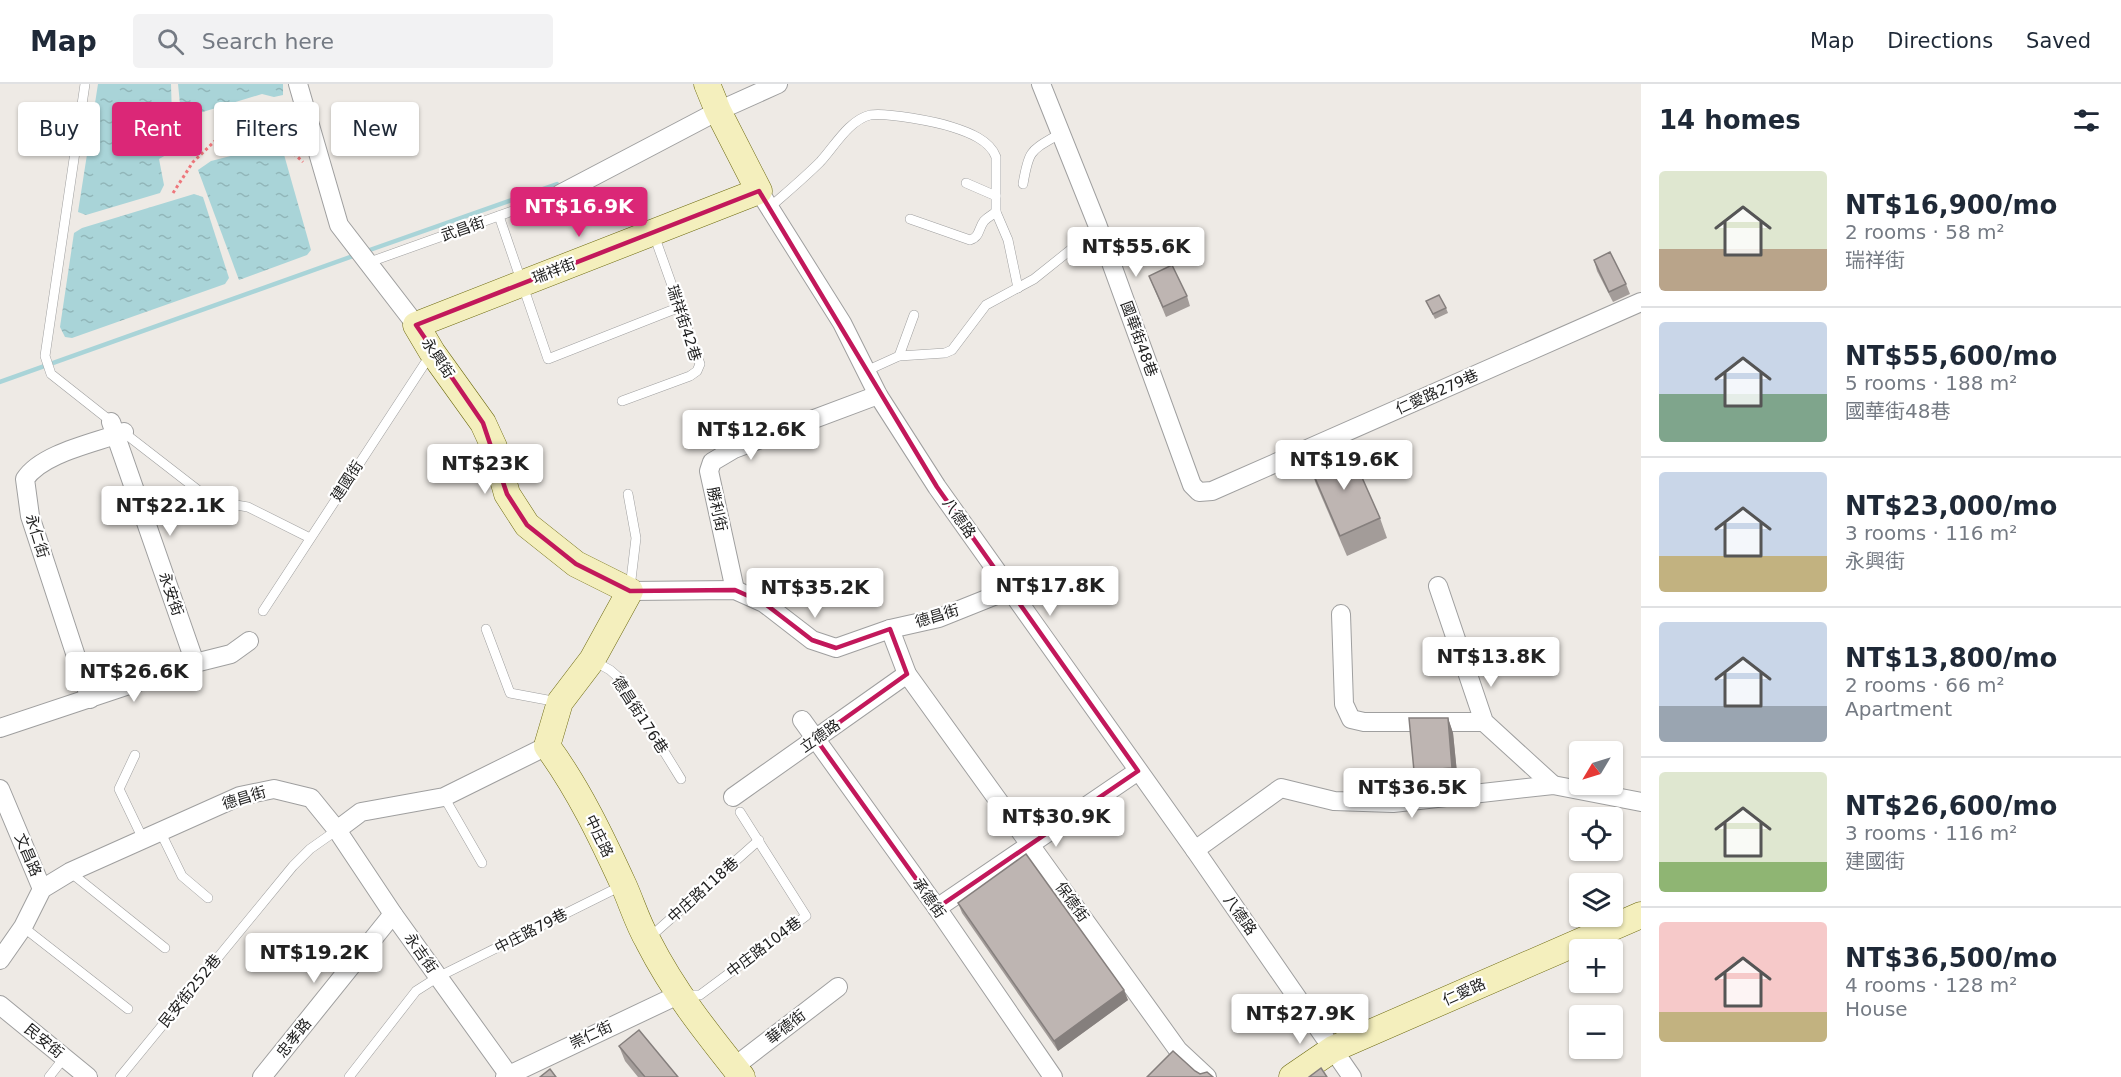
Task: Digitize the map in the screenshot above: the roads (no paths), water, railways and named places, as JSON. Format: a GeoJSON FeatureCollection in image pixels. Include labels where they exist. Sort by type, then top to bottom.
{"type":"FeatureCollection","features":[{"type":"Feature","properties":{"kind":"street","name":"永興街"},"geometry":{"type":"LineString","coordinates":[[298,84],[339,225],[416,325],[432,352],[483,423],[494,447],[507,494],[527,525],[576,564],[630,591]]}},
{"type":"Feature","properties":{"kind":"street","name":"八德路"},"geometry":{"type":"LineString","coordinates":[[707,84],[718,111],[764,200],[842,323],[878,395],[937,487],[1195,849],[1352,1077]]}},
{"type":"Feature","properties":{"kind":"street","name":"武昌街"},"geometry":{"type":"LineString","coordinates":[[560,194],[718,111],[778,84]]}},
{"type":"Feature","properties":{"kind":"street","name":"國華街48巷"},"geometry":{"type":"LineString","coordinates":[[1041,84],[1099,227],[1192,484],[1199,492]]}},
{"type":"Feature","properties":{"kind":"street","name":"瑞祥街"},"geometry":{"type":"LineString","coordinates":[[416,325],[654,232],[764,200]]}},
{"type":"Feature","properties":{"kind":"street","name":"仁愛路279巷"},"geometry":{"type":"LineString","coordinates":[[1199,492],[1212,491],[1641,302]]}},
{"type":"Feature","properties":{"kind":"street","name":"勝利街"},"geometry":{"type":"LineString","coordinates":[[735,590],[709,471],[712,462],[734,449],[878,395]]}},
{"type":"Feature","properties":{"kind":"street","name":"永安街"},"geometry":{"type":"LineString","coordinates":[[117,430],[195,663]]}},
{"type":"Feature","properties":{"kind":"street","name":"永仁街"},"geometry":{"type":"LineString","coordinates":[[90,699],[30,516],[25,479],[31,469],[48,459],[117,430]]}},
{"type":"Feature","properties":{"kind":"street"},"geometry":{"type":"LineString","coordinates":[[1437,586],[1484,722],[1553,785]]}},
{"type":"Feature","properties":{"kind":"street","name":"德昌街"},"geometry":{"type":"LineString","coordinates":[[630,591],[735,590],[764,603],[812,640],[836,648],[890,629],[939,618],[1009,590]]}},
{"type":"Feature","properties":{"kind":"street"},"geometry":{"type":"LineString","coordinates":[[336,830],[361,812],[444,797],[547,746],[560,702],[592,660],[630,591]]}},
{"type":"Feature","properties":{"kind":"street"},"geometry":{"type":"LineString","coordinates":[[1341,614],[1344,704],[1351,719],[1364,722],[1484,722]]}},
{"type":"Feature","properties":{"kind":"street","name":"保德街"},"geometry":{"type":"LineString","coordinates":[[890,629],[907,674],[1178,1050],[1207,1077]]}},
{"type":"Feature","properties":{"kind":"street"},"geometry":{"type":"LineString","coordinates":[[0,728],[195,663],[231,654],[249,641]]}},
{"type":"Feature","properties":{"kind":"street","name":"立德路"},"geometry":{"type":"LineString","coordinates":[[736,804],[816,739],[907,674]]}},
{"type":"Feature","properties":{"kind":"street","name":"承德街"},"geometry":{"type":"LineString","coordinates":[[802,720],[937,908],[1053,1077]]}},
{"type":"Feature","properties":{"kind":"street","name":"中庄路"},"geometry":{"type":"LineString","coordinates":[[547,746],[562,766],[586,810],[624,885],[647,940],[678,995],[738,1072]]}},
{"type":"Feature","properties":{"kind":"street"},"geometry":{"type":"LineString","coordinates":[[937,908],[1138,771]]}},
{"type":"Feature","properties":{"kind":"street"},"geometry":{"type":"LineString","coordinates":[[1195,849],[1281,788],[1334,801],[1393,803],[1553,785],[1641,802]]}},
{"type":"Feature","properties":{"kind":"street","name":"文昌路"},"geometry":{"type":"LineString","coordinates":[[0,789],[42,889]]}},
{"type":"Feature","properties":{"kind":"street","name":"德昌街"},"geometry":{"type":"LineString","coordinates":[[42,889],[70,872],[240,796],[274,789],[311,798],[336,830]]}},
{"type":"Feature","properties":{"kind":"street","name":"永吉街"},"geometry":{"type":"LineString","coordinates":[[336,830],[506,1076]]}},
{"type":"Feature","properties":{"kind":"street"},"geometry":{"type":"LineString","coordinates":[[0,960],[23,927],[42,889]]}},
{"type":"Feature","properties":{"kind":"street","name":"忠孝路"},"geometry":{"type":"LineString","coordinates":[[262,1077],[393,914]]}},
{"type":"Feature","properties":{"kind":"street","name":"仁愛路"},"geometry":{"type":"LineString","coordinates":[[1292,1077],[1333,1049],[1641,915]]}},
{"type":"Feature","properties":{"kind":"street","name":"華德街"},"geometry":{"type":"LineString","coordinates":[[738,1072],[838,987]]}},
{"type":"Feature","properties":{"kind":"street","name":"崇仁街"},"geometry":{"type":"LineString","coordinates":[[506,1076],[678,995]]}},
{"type":"Feature","properties":{"kind":"street","name":"民安街"},"geometry":{"type":"LineString","coordinates":[[0,1005],[88,1077]]}},
{"type":"Feature","properties":{"kind":"street"},"geometry":{"type":"LineString","coordinates":[[1165,1064],[1178,1050]]}},
{"type":"Feature","properties":{"kind":"lane"},"geometry":{"type":"LineString","coordinates":[[86,84],[45,356],[49,369],[57,380],[117,430],[212,501],[248,507],[310,538]]}},
{"type":"Feature","properties":{"kind":"lane"},"geometry":{"type":"LineString","coordinates":[[764,200],[820,161],[845,133],[868,116],[879,115],[944,124],[973,134],[994,151],[996,157],[996,212],[1008,240],[1018,288]]}},
{"type":"Feature","properties":{"kind":"lane"},"geometry":{"type":"LineString","coordinates":[[1023,184],[1028,159],[1032,153],[1061,133]]}},
{"type":"Feature","properties":{"kind":"lane"},"geometry":{"type":"LineString","coordinates":[[966,183],[996,196]]}},
{"type":"Feature","properties":{"kind":"lane","name":"武昌街"},"geometry":{"type":"LineString","coordinates":[[362,256],[499,216],[560,194]]}},
{"type":"Feature","properties":{"kind":"lane"},"geometry":{"type":"LineString","coordinates":[[910,219],[970,240],[978,235],[986,219],[996,212]]}},
{"type":"Feature","properties":{"kind":"lane"},"geometry":{"type":"LineString","coordinates":[[499,216],[548,358],[680,307]]}},
{"type":"Feature","properties":{"kind":"lane"},"geometry":{"type":"LineString","coordinates":[[866,370],[899,356],[952,350],[986,304],[1034,279],[1099,227]]}},
{"type":"Feature","properties":{"kind":"lane","name":"瑞祥街42巷"},"geometry":{"type":"LineString","coordinates":[[622,401],[690,376],[697,371],[700,364],[654,232]]}},
{"type":"Feature","properties":{"kind":"lane"},"geometry":{"type":"LineString","coordinates":[[899,356],[914,315]]}},
{"type":"Feature","properties":{"kind":"lane","name":"建國街"},"geometry":{"type":"LineString","coordinates":[[263,610],[432,352]]}},
{"type":"Feature","properties":{"kind":"lane"},"geometry":{"type":"LineString","coordinates":[[628,494],[636,538],[630,591]]}},
{"type":"Feature","properties":{"kind":"lane"},"geometry":{"type":"LineString","coordinates":[[486,629],[510,693],[560,702]]}},
{"type":"Feature","properties":{"kind":"lane","name":"德昌街176巷"},"geometry":{"type":"LineString","coordinates":[[592,660],[618,677],[681,779]]}},
{"type":"Feature","properties":{"kind":"lane"},"geometry":{"type":"LineString","coordinates":[[135,755],[119,789],[182,876],[208,898]]}},
{"type":"Feature","properties":{"kind":"lane"},"geometry":{"type":"LineString","coordinates":[[444,797],[482,863]]}},
{"type":"Feature","properties":{"kind":"lane","name":"中庄路104巷"},"geometry":{"type":"LineString","coordinates":[[678,995],[700,995],[806,916],[736,804]]}},
{"type":"Feature","properties":{"kind":"lane","name":"民安街252巷"},"geometry":{"type":"LineString","coordinates":[[120,1077],[293,866],[310,849],[336,830]]}},
{"type":"Feature","properties":{"kind":"lane","name":"中庄路118巷"},"geometry":{"type":"LineString","coordinates":[[647,940],[759,840]]}},
{"type":"Feature","properties":{"kind":"lane"},"geometry":{"type":"LineString","coordinates":[[70,872],[165,948]]}},
{"type":"Feature","properties":{"kind":"lane","name":"中庄路79巷"},"geometry":{"type":"LineString","coordinates":[[349,1077],[416,991],[438,977],[624,885]]}},
{"type":"Feature","properties":{"kind":"lane"},"geometry":{"type":"LineString","coordinates":[[23,927],[128,1009]]}},
{"type":"Feature","properties":{"kind":"lane"},"geometry":{"type":"LineString","coordinates":[[49,1077],[64,1058]]}},
{"type":"Feature","properties":{"kind":"water"},"geometry":{"type":"Polygon","coordinates":[[[98,84],[171,84],[172,102],[112,102],[112,156],[164,156],[159,159],[164,185],[160,193],[86,215],[78,212],[87,156],[100,156],[100,102],[95,102],[98,84]]]}},
{"type":"Feature","properties":{"kind":"water"},"geometry":{"type":"Polygon","coordinates":[[[178,84],[283,84],[283,95],[274,97],[262,94],[236,102],[214,102],[214,109],[202,112],[202,102],[180,102],[178,84]]]}},
{"type":"Feature","properties":{"kind":"water"},"geometry":{"type":"Polygon","coordinates":[[[231,156],[284,156],[311,250],[307,255],[239,280],[198,170],[211,161],[231,156]]]}},
{"type":"Feature","properties":{"kind":"water"},"geometry":{"type":"Polygon","coordinates":[[[194,194],[203,197],[229,278],[225,284],[72,338],[65,337],[60,327],[74,233],[82,228],[194,194]]]}},
{"type":"Feature","properties":{"kind":"waterway"},"geometry":{"type":"LineString","coordinates":[[364,252],[557,184]]}},
{"type":"Feature","properties":{"kind":"waterway"},"geometry":{"type":"LineString","coordinates":[[0,382],[356,255]]}}]}
